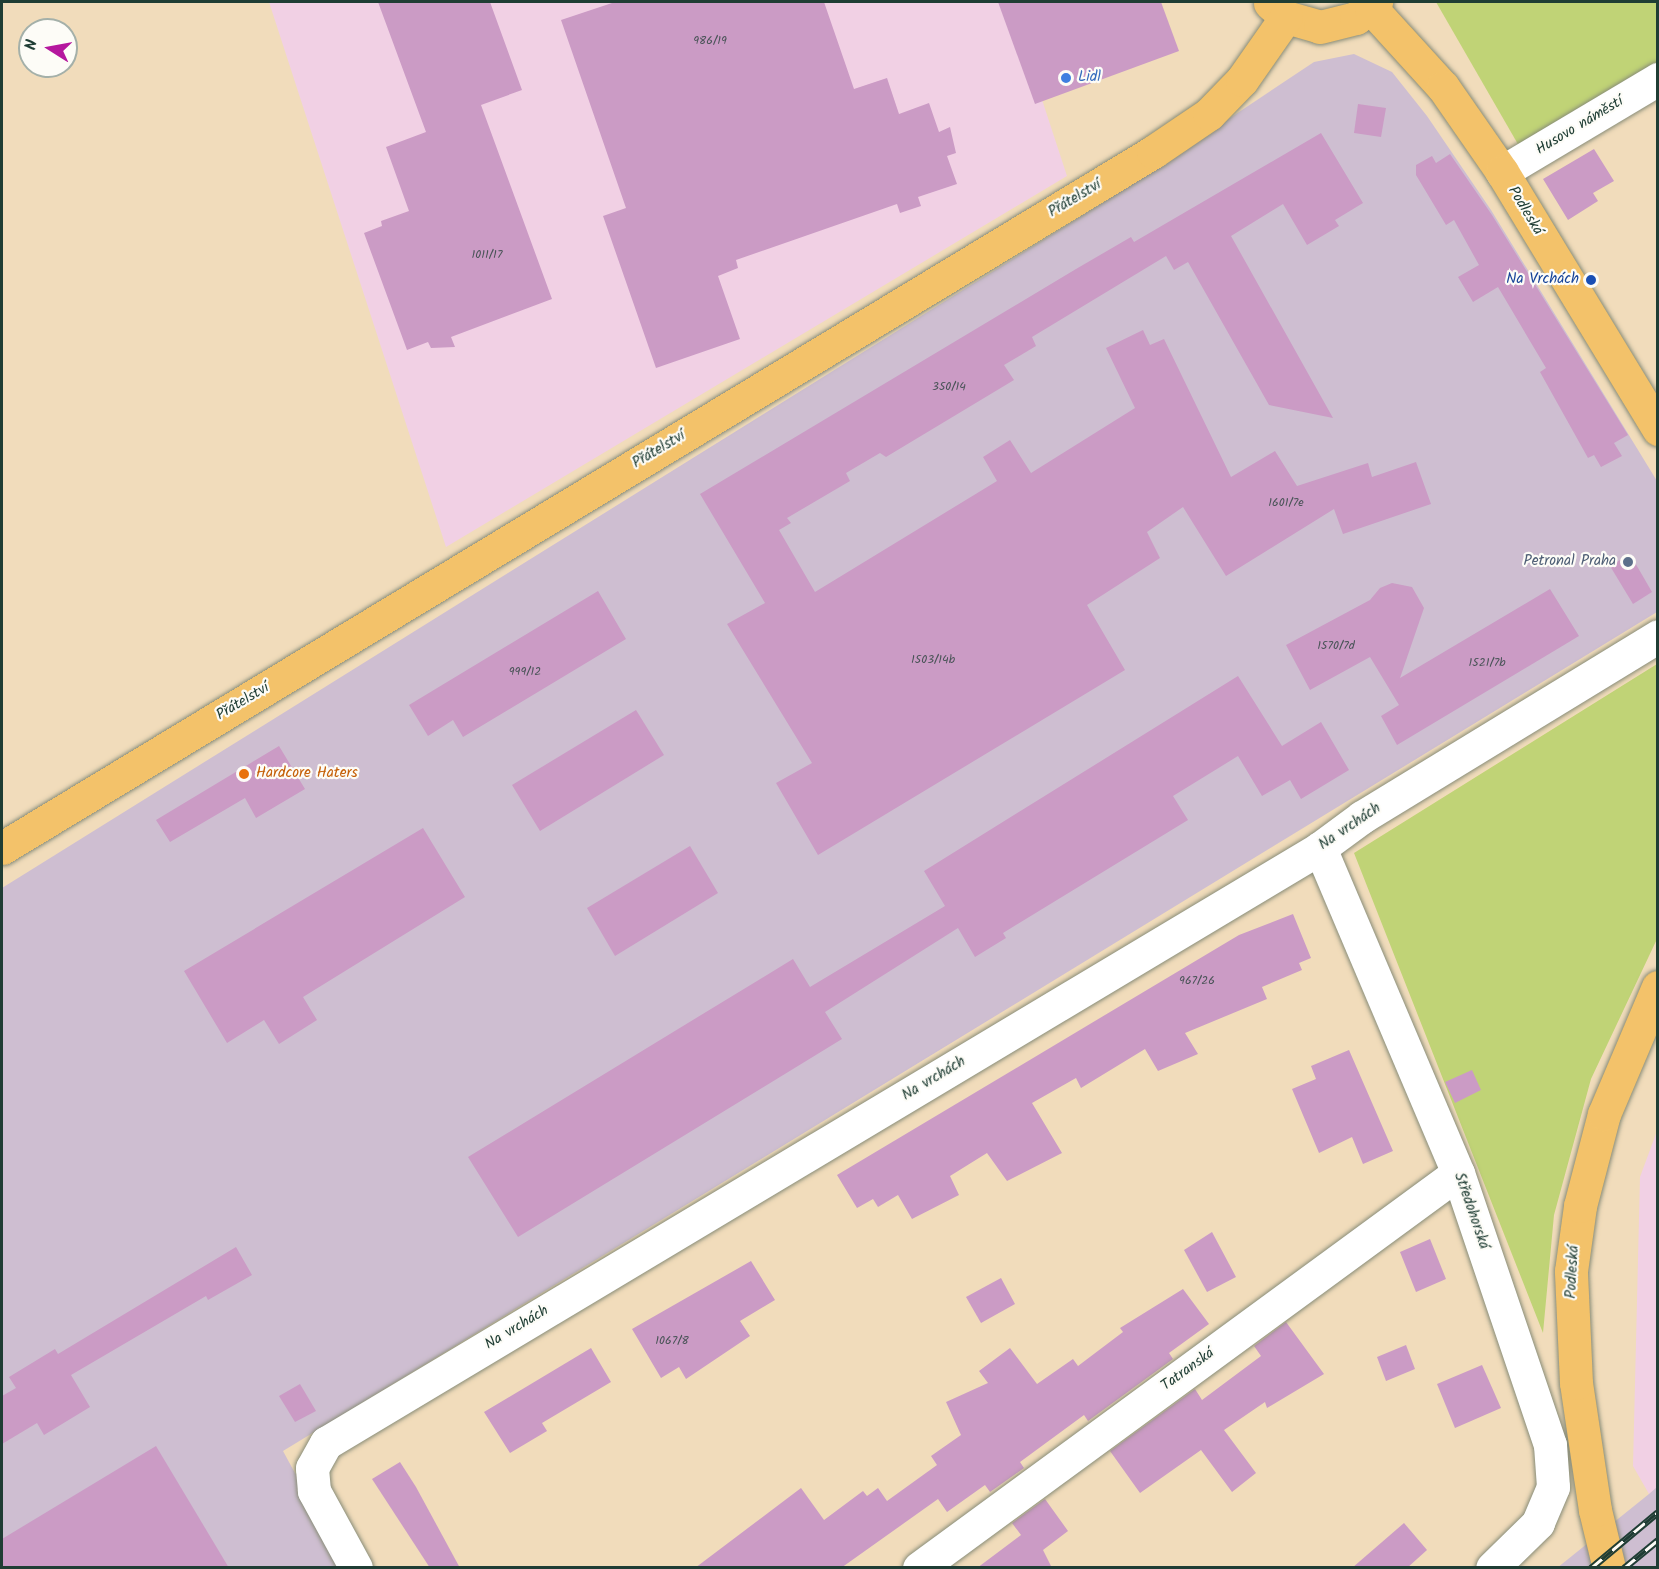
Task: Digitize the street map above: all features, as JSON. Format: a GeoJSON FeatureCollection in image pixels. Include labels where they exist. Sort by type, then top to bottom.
{"type":"FeatureCollection","features":[{"type":"Feature","properties":{"kind":"main road","name":"Přátelství"},"geometry":{"type":"LineString","coordinates":[[2,848],[1153,152],[1209,114],[1242,80],[1277,9],[1320,27],[1339,25],[1374,5]]}},
{"type":"Feature","properties":{"kind":"main road","name":"Podleská"},"geometry":{"type":"LineString","coordinates":[[1374,5],[1443,87],[1502,172],[1658,429]]}},
{"type":"Feature","properties":{"kind":"main road","name":"Podleská"},"geometry":{"type":"LineString","coordinates":[[1609,1568],[1595,1510],[1576,1383],[1571,1270],[1580,1206],[1604,1113],[1658,987]]}},
{"type":"Feature","properties":{"kind":"street","name":"Husovo náměstí"},"geometry":{"type":"LineString","coordinates":[[1502,172],[1658,79]]}},
{"type":"Feature","properties":{"kind":"street","name":"Na vrchách"},"geometry":{"type":"LineString","coordinates":[[356,1568],[314,1491],[312,1468],[326,1443],[1320,848],[1362,817],[1658,636]]}},
{"type":"Feature","properties":{"kind":"street","name":"Středohorská"},"geometry":{"type":"LineString","coordinates":[[1320,848],[1458,1173],[1550,1445],[1553,1487],[1538,1523],[1492,1568]]}},
{"type":"Feature","properties":{"kind":"street","name":"Tatranská"},"geometry":{"type":"LineString","coordinates":[[919,1568],[1458,1173]]}},
{"type":"Feature","properties":{"kind":"shaded area"},"geometry":{"type":"Polygon","coordinates":[[[269,2],[1010,2],[1067,176],[446,547],[269,2]]]}},
{"type":"Feature","properties":{"kind":"shaded area"},"geometry":{"type":"Polygon","coordinates":[[[1354,54],[1392,72],[1427,116],[1491,210],[1657,481],[1657,612],[283,1451],[346,1567],[2,1568],[2,888],[1101,204],[1314,62],[1354,54]]]}},
{"type":"Feature","properties":{"kind":"shaded area"},"geometry":{"type":"Polygon","coordinates":[[[1657,1131],[1658,1487],[1649,1494],[1633,1466],[1640,1177],[1657,1131]]]}},
{"type":"Feature","properties":{"kind":"shaded area"},"geometry":{"type":"Polygon","coordinates":[[[1657,1487],[1657,1567],[1557,1568],[1649,1494],[1657,1487]]]}},
{"type":"Feature","properties":{"kind":"green space"},"geometry":{"type":"Polygon","coordinates":[[[1436,2],[1657,2],[1657,62],[1519,146],[1436,2]]]}},
{"type":"Feature","properties":{"kind":"green space"},"geometry":{"type":"Polygon","coordinates":[[[1657,664],[1657,939],[1591,1079],[1554,1215],[1543,1333],[1354,853],[1657,664]]]}},
{"type":"Feature","properties":{"kind":"building"},"geometry":{"type":"Polygon","coordinates":[[[378,2],[490,2],[522,90],[481,105],[552,299],[451,337],[455,347],[431,348],[428,342],[407,350],[364,233],[382,226],[381,221],[409,211],[386,147],[426,132],[378,2]]]}},
{"type":"Feature","properties":{"kind":"building"},"geometry":{"type":"Polygon","coordinates":[[[615,2],[824,2],[854,89],[887,78],[899,114],[929,103],[939,132],[950,127],[956,153],[947,156],[957,184],[918,197],[921,206],[900,213],[897,204],[736,260],[738,268],[718,276],[740,339],[656,368],[603,216],[626,208],[561,20],[615,2]]]}},
{"type":"Feature","properties":{"kind":"building","name":"Lidl"},"geometry":{"type":"Polygon","coordinates":[[[998,2],[1161,2],[1179,51],[1035,104],[998,2]]]}},
{"type":"Feature","properties":{"kind":"building"},"geometry":{"type":"Polygon","coordinates":[[[1358,104],[1386,108],[1381,137],[1354,133],[1358,104]]]}},
{"type":"Feature","properties":{"kind":"building"},"geometry":{"type":"Polygon","coordinates":[[[1321,133],[1363,203],[1335,220],[1339,226],[1307,245],[1283,204],[1231,236],[1333,418],[1269,405],[1188,262],[1174,270],[1166,256],[1032,337],[1036,346],[1004,365],[1014,380],[886,457],[880,453],[846,473],[850,481],[787,518],[791,523],[779,530],[815,592],[997,481],[983,457],[1010,440],[1031,473],[1135,408],[1106,348],[1143,330],[1150,345],[1164,339],[1231,477],[1275,451],[1297,486],[1368,463],[1372,477],[1416,462],[1431,504],[1343,534],[1334,509],[1226,576],[1183,507],[1147,532],[1160,558],[1087,605],[1125,670],[818,855],[776,783],[812,763],[727,624],[765,603],[700,494],[1131,237],[1134,242],[1321,133]]]}},
{"type":"Feature","properties":{"kind":"building"},"geometry":{"type":"Polygon","coordinates":[[[1594,149],[1614,181],[1593,193],[1598,201],[1568,220],[1543,179],[1594,149]]]}},
{"type":"Feature","properties":{"kind":"building"},"geometry":{"type":"Polygon","coordinates":[[[1450,154],[1492,215],[1628,435],[1614,443],[1622,456],[1601,467],[1594,455],[1588,458],[1540,372],[1546,368],[1498,287],[1473,302],[1458,277],[1479,265],[1454,220],[1446,225],[1416,175],[1416,165],[1432,156],[1436,163],[1450,154]]]}},
{"type":"Feature","properties":{"kind":"building"},"geometry":{"type":"Polygon","coordinates":[[[1630,554],[1652,592],[1633,604],[1610,566],[1630,554]]]}},
{"type":"Feature","properties":{"kind":"building"},"geometry":{"type":"Polygon","coordinates":[[[1392,583],[1412,587],[1424,608],[1400,678],[1550,589],[1579,636],[1397,745],[1381,716],[1399,705],[1370,657],[1310,690],[1286,645],[1370,600],[1380,588],[1392,583]]]}},
{"type":"Feature","properties":{"kind":"building"},"geometry":{"type":"Polygon","coordinates":[[[598,591],[626,639],[463,737],[453,720],[428,736],[409,705],[598,591]]]}},
{"type":"Feature","properties":{"kind":"building"},"geometry":{"type":"Polygon","coordinates":[[[1238,676],[1282,746],[1321,722],[1349,770],[1301,799],[1290,780],[1262,796],[1238,756],[1173,796],[1188,820],[1003,933],[1006,938],[975,957],[958,928],[825,1012],[842,1039],[518,1237],[468,1157],[793,959],[810,987],[945,906],[924,871],[1238,676]]]}},
{"type":"Feature","properties":{"kind":"building"},"geometry":{"type":"Polygon","coordinates":[[[636,710],[664,755],[540,831],[512,785],[636,710]]]}},
{"type":"Feature","properties":{"kind":"building"},"geometry":{"type":"Polygon","coordinates":[[[279,746],[305,789],[256,818],[245,798],[170,842],[156,820],[279,746]]]}},
{"type":"Feature","properties":{"kind":"building"},"geometry":{"type":"Polygon","coordinates":[[[423,828],[465,897],[303,997],[317,1020],[279,1044],[264,1020],[227,1043],[184,971],[423,828]]]}},
{"type":"Feature","properties":{"kind":"building"},"geometry":{"type":"Polygon","coordinates":[[[690,846],[718,893],[615,956],[587,908],[690,846]]]}},
{"type":"Feature","properties":{"kind":"building"},"geometry":{"type":"Polygon","coordinates":[[[1293,914],[1311,958],[1299,963],[1302,970],[1262,987],[1267,999],[1185,1033],[1198,1054],[1158,1071],[1145,1049],[1081,1088],[1076,1078],[1032,1103],[1062,1153],[1007,1181],[987,1153],[950,1176],[959,1195],[912,1219],[898,1195],[878,1207],[873,1199],[857,1208],[837,1175],[1239,935],[1293,914]]]}},
{"type":"Feature","properties":{"kind":"building"},"geometry":{"type":"Polygon","coordinates":[[[1349,1050],[1393,1151],[1363,1164],[1352,1137],[1319,1153],[1292,1089],[1316,1079],[1311,1066],[1349,1050]]]}},
{"type":"Feature","properties":{"kind":"building"},"geometry":{"type":"Polygon","coordinates":[[[1472,1070],[1481,1090],[1455,1103],[1445,1082],[1472,1070]]]}},
{"type":"Feature","properties":{"kind":"building"},"geometry":{"type":"Polygon","coordinates":[[[1212,1232],[1236,1277],[1207,1292],[1184,1250],[1212,1232]]]}},
{"type":"Feature","properties":{"kind":"building"},"geometry":{"type":"Polygon","coordinates":[[[1430,1239],[1446,1279],[1416,1292],[1400,1252],[1430,1239]]]}},
{"type":"Feature","properties":{"kind":"building"},"geometry":{"type":"Polygon","coordinates":[[[236,1247],[252,1275],[208,1300],[206,1296],[71,1375],[90,1407],[44,1435],[37,1423],[2,1444],[2,1396],[16,1388],[9,1377],[55,1349],[58,1354],[236,1247]]]}},
{"type":"Feature","properties":{"kind":"building"},"geometry":{"type":"Polygon","coordinates":[[[751,1261],[775,1300],[740,1321],[750,1336],[686,1379],[679,1367],[661,1378],[632,1329],[751,1261]]]}},
{"type":"Feature","properties":{"kind":"building"},"geometry":{"type":"Polygon","coordinates":[[[1001,1278],[1015,1304],[981,1323],[966,1297],[1001,1278]]]}},
{"type":"Feature","properties":{"kind":"building"},"geometry":{"type":"Polygon","coordinates":[[[1183,1289],[1209,1324],[1169,1353],[1173,1359],[1088,1421],[1084,1415],[1020,1462],[1024,1468],[990,1492],[985,1485],[947,1512],[938,1499],[841,1568],[695,1568],[801,1488],[824,1520],[863,1491],[867,1496],[878,1488],[887,1501],[937,1465],[931,1456],[961,1435],[946,1402],[988,1383],[979,1371],[1010,1348],[1037,1384],[1073,1359],[1078,1366],[1123,1332],[1120,1328],[1183,1289]]]}},
{"type":"Feature","properties":{"kind":"building"},"geometry":{"type":"Polygon","coordinates":[[[1286,1322],[1324,1374],[1267,1408],[1265,1402],[1224,1430],[1256,1473],[1232,1492],[1201,1450],[1140,1493],[1110,1451],[1195,1389],[1202,1400],[1261,1356],[1254,1346],[1286,1322]]]}},
{"type":"Feature","properties":{"kind":"building"},"geometry":{"type":"Polygon","coordinates":[[[1406,1345],[1415,1369],[1386,1381],[1377,1357],[1406,1345]]]}},
{"type":"Feature","properties":{"kind":"building"},"geometry":{"type":"Polygon","coordinates":[[[591,1348],[611,1382],[542,1423],[547,1431],[510,1453],[484,1412],[591,1348]]]}},
{"type":"Feature","properties":{"kind":"building"},"geometry":{"type":"Polygon","coordinates":[[[1482,1365],[1501,1408],[1455,1428],[1437,1384],[1482,1365]]]}},
{"type":"Feature","properties":{"kind":"building"},"geometry":{"type":"Polygon","coordinates":[[[300,1384],[316,1411],[295,1422],[279,1396],[300,1384]]]}},
{"type":"Feature","properties":{"kind":"building"},"geometry":{"type":"Polygon","coordinates":[[[156,1446],[229,1568],[2,1568],[2,1539],[156,1446]]]}},
{"type":"Feature","properties":{"kind":"building"},"geometry":{"type":"Polygon","coordinates":[[[400,1462],[460,1568],[430,1568],[372,1479],[400,1462]]]}},
{"type":"Feature","properties":{"kind":"building"},"geometry":{"type":"Polygon","coordinates":[[[1045,1499],[1068,1531],[1043,1550],[1052,1568],[977,1568],[1021,1535],[1012,1523],[1045,1499]]]}},
{"type":"Feature","properties":{"kind":"building"},"geometry":{"type":"Polygon","coordinates":[[[1404,1523],[1427,1550],[1407,1568],[1352,1568],[1404,1523]]]}},
{"type":"Feature","properties":{"kind":"railway"},"geometry":{"type":"LineString","coordinates":[[1591,1568],[1658,1512]]}},
{"type":"Feature","properties":{"kind":"railway"},"geometry":{"type":"LineString","coordinates":[[1624,1568],[1658,1540]]}},
{"type":"Feature","properties":{"kind":"place","name":"Lidl"},"geometry":{"type":"Point","coordinates":[1066,78]}},
{"type":"Feature","properties":{"kind":"place","name":"Na Vrchách"},"geometry":{"type":"Point","coordinates":[1591,280]}},
{"type":"Feature","properties":{"kind":"place","name":"Petronal Praha"},"geometry":{"type":"Point","coordinates":[1628,562]}},
{"type":"Feature","properties":{"kind":"place","name":"Hardcore Haters"},"geometry":{"type":"Point","coordinates":[244,774]}}]}
